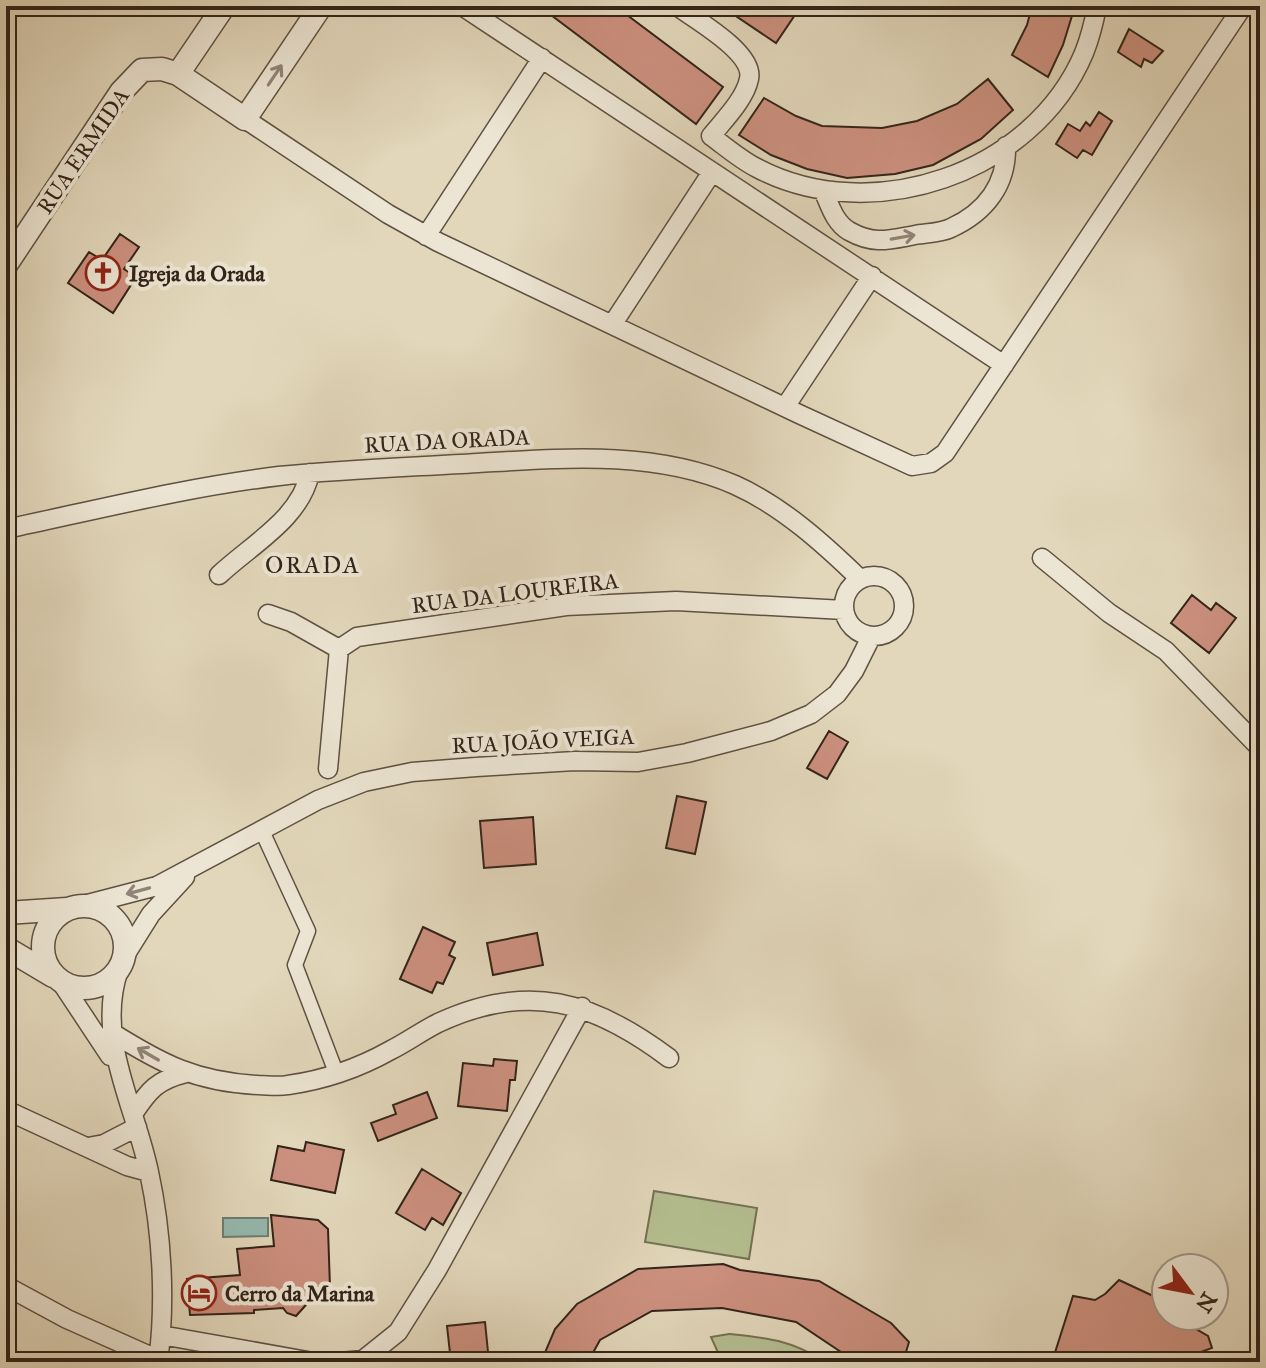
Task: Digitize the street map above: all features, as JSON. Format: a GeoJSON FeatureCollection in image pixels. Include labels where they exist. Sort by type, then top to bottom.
{"type":"FeatureCollection","features":[{"type":"Feature","properties":{"kind":"street"},"geometry":{"type":"LineString","coordinates":[[224,6],[178,74],[245,119],[426,236],[912,466],[931,463],[945,453],[1243,6]]}},
{"type":"Feature","properties":{"kind":"street"},"geometry":{"type":"LineString","coordinates":[[245,119],[321,6]]}},
{"type":"Feature","properties":{"kind":"street"},"geometry":{"type":"LineString","coordinates":[[462,6],[1004,365]]}},
{"type":"Feature","properties":{"kind":"street"},"geometry":{"type":"LineString","coordinates":[[677,6],[730,44],[751,69],[749,82],[711,136],[757,168],[792,182],[823,190],[859,193],[893,192],[926,185],[975,165],[1006,146],[1040,118],[1065,86],[1083,54],[1096,12],[1114,6]]}},
{"type":"Feature","properties":{"kind":"street"},"geometry":{"type":"LineString","coordinates":[[426,236],[542,58]]}},
{"type":"Feature","properties":{"kind":"street","name":"RUA ERMIDA"},"geometry":{"type":"LineString","coordinates":[[6,265],[121,92],[142,70],[162,69],[178,74]]}},
{"type":"Feature","properties":{"kind":"street"},"geometry":{"type":"LineString","coordinates":[[823,190],[835,218],[848,230],[875,242],[949,229],[978,212],[998,187],[1006,168],[1006,146]]}},
{"type":"Feature","properties":{"kind":"street"},"geometry":{"type":"LineString","coordinates":[[612,325],[712,172]]}},
{"type":"Feature","properties":{"kind":"street"},"geometry":{"type":"LineString","coordinates":[[785,407],[872,276]]}},
{"type":"Feature","properties":{"kind":"street","name":"RUA DA ORADA"},"geometry":{"type":"LineString","coordinates":[[6,529],[184,492],[310,473],[581,457],[635,460],[665,465],[735,485],[803,529],[860,579]]}},
{"type":"Feature","properties":{"kind":"street"},"geometry":{"type":"LineString","coordinates":[[219,575],[294,510],[306,491],[310,473]]}},
{"type":"Feature","properties":{"kind":"street"},"geometry":{"type":"LineString","coordinates":[[1042,558],[1109,613],[1166,651],[1260,748]]}},
{"type":"Feature","properties":{"kind":"street"},"geometry":{"type":"LineString","coordinates":[[877,576],[893,582],[905,605],[895,628],[880,636],[871,637],[856,631],[846,618],[847,592],[860,579],[877,576]]}},
{"type":"Feature","properties":{"kind":"street","name":"RUA DA LOUREIRA"},"geometry":{"type":"LineString","coordinates":[[339,649],[357,637],[566,606],[676,601],[844,610]]}},
{"type":"Feature","properties":{"kind":"street"},"geometry":{"type":"LineString","coordinates":[[268,614],[291,622],[339,649],[328,769]]}},
{"type":"Feature","properties":{"kind":"street","name":"RUA JOÃO VEIGA"},"geometry":{"type":"LineString","coordinates":[[193,869],[318,800],[354,786],[412,772],[575,761],[638,762],[771,731],[811,714],[837,694],[854,671],[871,637]]}},
{"type":"Feature","properties":{"kind":"street"},"geometry":{"type":"LineString","coordinates":[[262,831],[308,931],[295,965],[337,1075]]}},
{"type":"Feature","properties":{"kind":"street"},"geometry":{"type":"LineString","coordinates":[[119,1073],[102,1041],[46,965],[43,939],[56,916],[74,908],[157,886],[193,869]]}},
{"type":"Feature","properties":{"kind":"street"},"geometry":{"type":"LineString","coordinates":[[6,948],[73,988],[99,986],[111,979],[151,914],[193,869]]}},
{"type":"Feature","properties":{"kind":"street"},"geometry":{"type":"LineString","coordinates":[[6,913],[91,906],[111,916],[123,935],[122,963],[112,988],[111,1032],[119,1073],[149,1172],[161,1266],[158,1361],[67,1319],[6,1286]]}},
{"type":"Feature","properties":{"kind":"street"},"geometry":{"type":"LineString","coordinates":[[111,1032],[154,1059],[186,1073],[233,1084],[285,1086],[337,1075],[388,1052],[438,1023],[480,1007],[532,999],[582,1007],[634,1032],[669,1058]]}},
{"type":"Feature","properties":{"kind":"street"},"geometry":{"type":"LineString","coordinates":[[340,1362],[363,1360],[398,1332],[437,1270],[582,1007]]}},
{"type":"Feature","properties":{"kind":"street"},"geometry":{"type":"LineString","coordinates":[[88,1147],[104,1144],[135,1120],[155,1085],[186,1073]]}},
{"type":"Feature","properties":{"kind":"street"},"geometry":{"type":"LineString","coordinates":[[6,1110],[127,1166],[149,1172]]}},
{"type":"Feature","properties":{"kind":"street"},"geometry":{"type":"LineString","coordinates":[[161,1335],[313,1362]]}},
{"type":"Feature","properties":{"kind":"green space"},"geometry":{"type":"Polygon","coordinates":[[[654,1191],[757,1208],[749,1259],[645,1242],[654,1191]]]}},
{"type":"Feature","properties":{"kind":"green space"},"geometry":{"type":"Polygon","coordinates":[[[729,1334],[779,1341],[826,1362],[761,1362],[752,1357],[720,1357],[711,1337],[729,1334]]]}},
{"type":"Feature","properties":{"kind":"water"},"geometry":{"type":"Polygon","coordinates":[[[223,1218],[268,1218],[268,1236],[223,1237],[223,1218]]]}},
{"type":"Feature","properties":{"kind":"building"},"geometry":{"type":"Polygon","coordinates":[[[539,6],[615,6],[723,87],[696,124],[539,6]]]}},
{"type":"Feature","properties":{"kind":"building"},"geometry":{"type":"Polygon","coordinates":[[[721,6],[801,6],[776,43],[721,6]]]}},
{"type":"Feature","properties":{"kind":"building"},"geometry":{"type":"Polygon","coordinates":[[[1032,6],[1075,6],[1063,45],[1048,77],[1012,55],[1027,25],[1032,6]]]}},
{"type":"Feature","properties":{"kind":"building"},"geometry":{"type":"Polygon","coordinates":[[[1129,29],[1163,51],[1152,63],[1144,59],[1141,67],[1118,52],[1129,29]]]}},
{"type":"Feature","properties":{"kind":"building"},"geometry":{"type":"Polygon","coordinates":[[[988,79],[1013,110],[981,139],[933,165],[895,174],[847,178],[807,169],[771,155],[739,135],[764,98],[822,126],[882,128],[917,121],[957,104],[988,79]]]}},
{"type":"Feature","properties":{"kind":"building"},"geometry":{"type":"Polygon","coordinates":[[[1099,112],[1112,121],[1092,155],[1083,150],[1077,158],[1056,144],[1068,124],[1080,131],[1086,122],[1090,126],[1099,112]]]}},
{"type":"Feature","properties":{"kind":"building","name":"Igreja da Orada"},"geometry":{"type":"Polygon","coordinates":[[[120,234],[139,247],[124,269],[136,277],[113,313],[68,283],[89,252],[102,260],[120,234]]]}},
{"type":"Feature","properties":{"kind":"building"},"geometry":{"type":"Polygon","coordinates":[[[1192,595],[1211,610],[1216,603],[1236,618],[1209,653],[1171,623],[1192,595]]]}},
{"type":"Feature","properties":{"kind":"building"},"geometry":{"type":"Polygon","coordinates":[[[829,731],[848,742],[827,779],[807,768],[829,731]]]}},
{"type":"Feature","properties":{"kind":"building"},"geometry":{"type":"Polygon","coordinates":[[[677,796],[706,802],[695,854],[666,848],[677,796]]]}},
{"type":"Feature","properties":{"kind":"building"},"geometry":{"type":"Polygon","coordinates":[[[533,817],[536,864],[484,868],[480,821],[533,817]]]}},
{"type":"Feature","properties":{"kind":"building"},"geometry":{"type":"Polygon","coordinates":[[[423,927],[455,942],[449,955],[455,958],[443,984],[437,982],[432,993],[400,979],[423,927]]]}},
{"type":"Feature","properties":{"kind":"building"},"geometry":{"type":"Polygon","coordinates":[[[537,933],[543,965],[493,975],[487,943],[537,933]]]}},
{"type":"Feature","properties":{"kind":"building"},"geometry":{"type":"Polygon","coordinates":[[[494,1059],[517,1061],[515,1080],[510,1080],[507,1111],[458,1106],[463,1063],[493,1066],[494,1059]]]}},
{"type":"Feature","properties":{"kind":"building"},"geometry":{"type":"Polygon","coordinates":[[[427,1092],[437,1118],[378,1141],[371,1123],[396,1114],[393,1105],[427,1092]]]}},
{"type":"Feature","properties":{"kind":"building"},"geometry":{"type":"Polygon","coordinates":[[[306,1142],[344,1150],[335,1193],[271,1180],[278,1146],[304,1151],[306,1142]]]}},
{"type":"Feature","properties":{"kind":"building"},"geometry":{"type":"Polygon","coordinates":[[[422,1169],[461,1193],[443,1225],[432,1218],[425,1230],[396,1213],[422,1169]]]}},
{"type":"Feature","properties":{"kind":"building"},"geometry":{"type":"Polygon","coordinates":[[[271,1215],[318,1220],[328,1229],[330,1287],[314,1287],[314,1296],[296,1316],[283,1308],[254,1310],[254,1313],[190,1315],[187,1279],[240,1275],[237,1249],[274,1246],[271,1215]]]}},
{"type":"Feature","properties":{"kind":"building"},"geometry":{"type":"Polygon","coordinates":[[[723,1264],[740,1270],[819,1281],[891,1323],[909,1342],[903,1362],[856,1362],[796,1322],[722,1308],[652,1311],[600,1340],[588,1362],[541,1362],[555,1329],[577,1304],[638,1269],[723,1264]]]}},
{"type":"Feature","properties":{"kind":"building"},"geometry":{"type":"Polygon","coordinates":[[[1119,1280],[1150,1295],[1150,1332],[1201,1332],[1208,1336],[1212,1348],[1174,1362],[1052,1362],[1073,1296],[1095,1300],[1119,1280]]]}},
{"type":"Feature","properties":{"kind":"building"},"geometry":{"type":"Polygon","coordinates":[[[485,1322],[489,1362],[451,1362],[447,1326],[485,1322]]]}},
{"type":"Feature","properties":{"kind":"place","name":"Igreja da Orada"},"geometry":{"type":"Point","coordinates":[103,273]}},
{"type":"Feature","properties":{"kind":"place","name":"Cerro da Marina"},"geometry":{"type":"Point","coordinates":[199,1293]}},
{"type":"Feature","properties":{"kind":"district","name":"ORADA"},"geometry":{"type":"Point","coordinates":[313,565]}}]}
